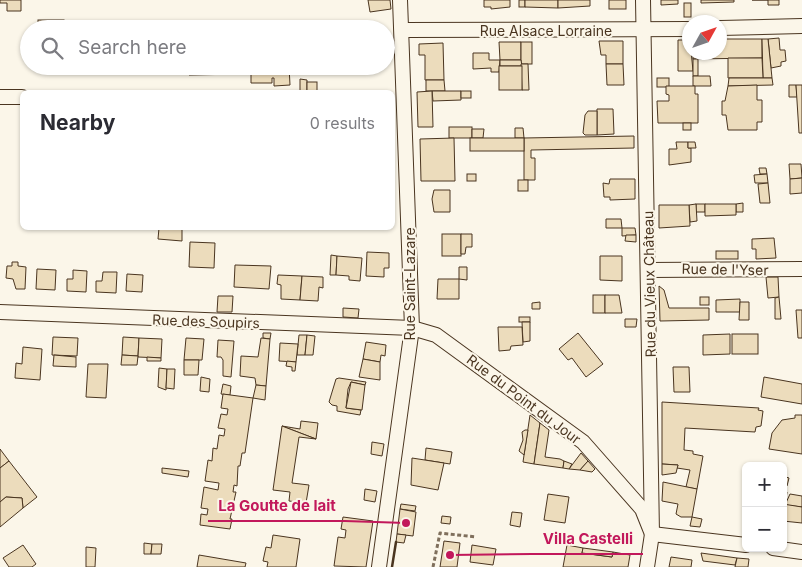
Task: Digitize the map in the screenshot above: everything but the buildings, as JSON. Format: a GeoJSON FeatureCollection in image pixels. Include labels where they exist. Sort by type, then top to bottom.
{"type":"FeatureCollection","features":[{"type":"Feature","properties":{"kind":"street","name":"Rue Saint-Lazare"},"geometry":{"type":"LineString","coordinates":[[378,567],[412,328],[398,102],[403,30],[400,0]]}},
{"type":"Feature","properties":{"kind":"street","name":"Rue du Vieux Château"},"geometry":{"type":"LineString","coordinates":[[643,0],[652,534],[647,567]]}},
{"type":"Feature","properties":{"kind":"street"},"geometry":{"type":"LineString","coordinates":[[727,28],[802,26]]}},
{"type":"Feature","properties":{"kind":"street","name":"Rue Alsace Lorraine"},"geometry":{"type":"LineString","coordinates":[[403,30],[682,29]]}},
{"type":"Feature","properties":{"kind":"street"},"geometry":{"type":"LineString","coordinates":[[0,97],[20,97]]}},
{"type":"Feature","properties":{"kind":"street","name":"Rue de l'Yser"},"geometry":{"type":"LineString","coordinates":[[649,270],[802,269]]}},
{"type":"Feature","properties":{"kind":"street","name":"Rue des Soupirs"},"geometry":{"type":"LineString","coordinates":[[0,312],[412,328]]}},
{"type":"Feature","properties":{"kind":"street","name":"Rue du Point du Jour"},"geometry":{"type":"LineString","coordinates":[[412,328],[444,339],[583,442],[642,509],[652,534]]}},
{"type":"Feature","properties":{"kind":"street"},"geometry":{"type":"LineString","coordinates":[[652,534],[742,544]]}},
{"type":"Feature","properties":{"kind":"street"},"geometry":{"type":"LineString","coordinates":[[787,550],[802,552]]}},
{"type":"Feature","properties":{"kind":"path"},"geometry":{"type":"LineString","coordinates":[[433,567],[440,533],[476,537]]}},
{"type":"Feature","properties":{"kind":"wall"},"geometry":{"type":"LineString","coordinates":[[392,567],[396,542]]}},
{"type":"Feature","properties":{"kind":"place","name":"La Goutte de lait"},"geometry":{"type":"Point","coordinates":[406,523]}},
{"type":"Feature","properties":{"kind":"place","name":"Villa Castelli"},"geometry":{"type":"Point","coordinates":[450,555]}}]}
